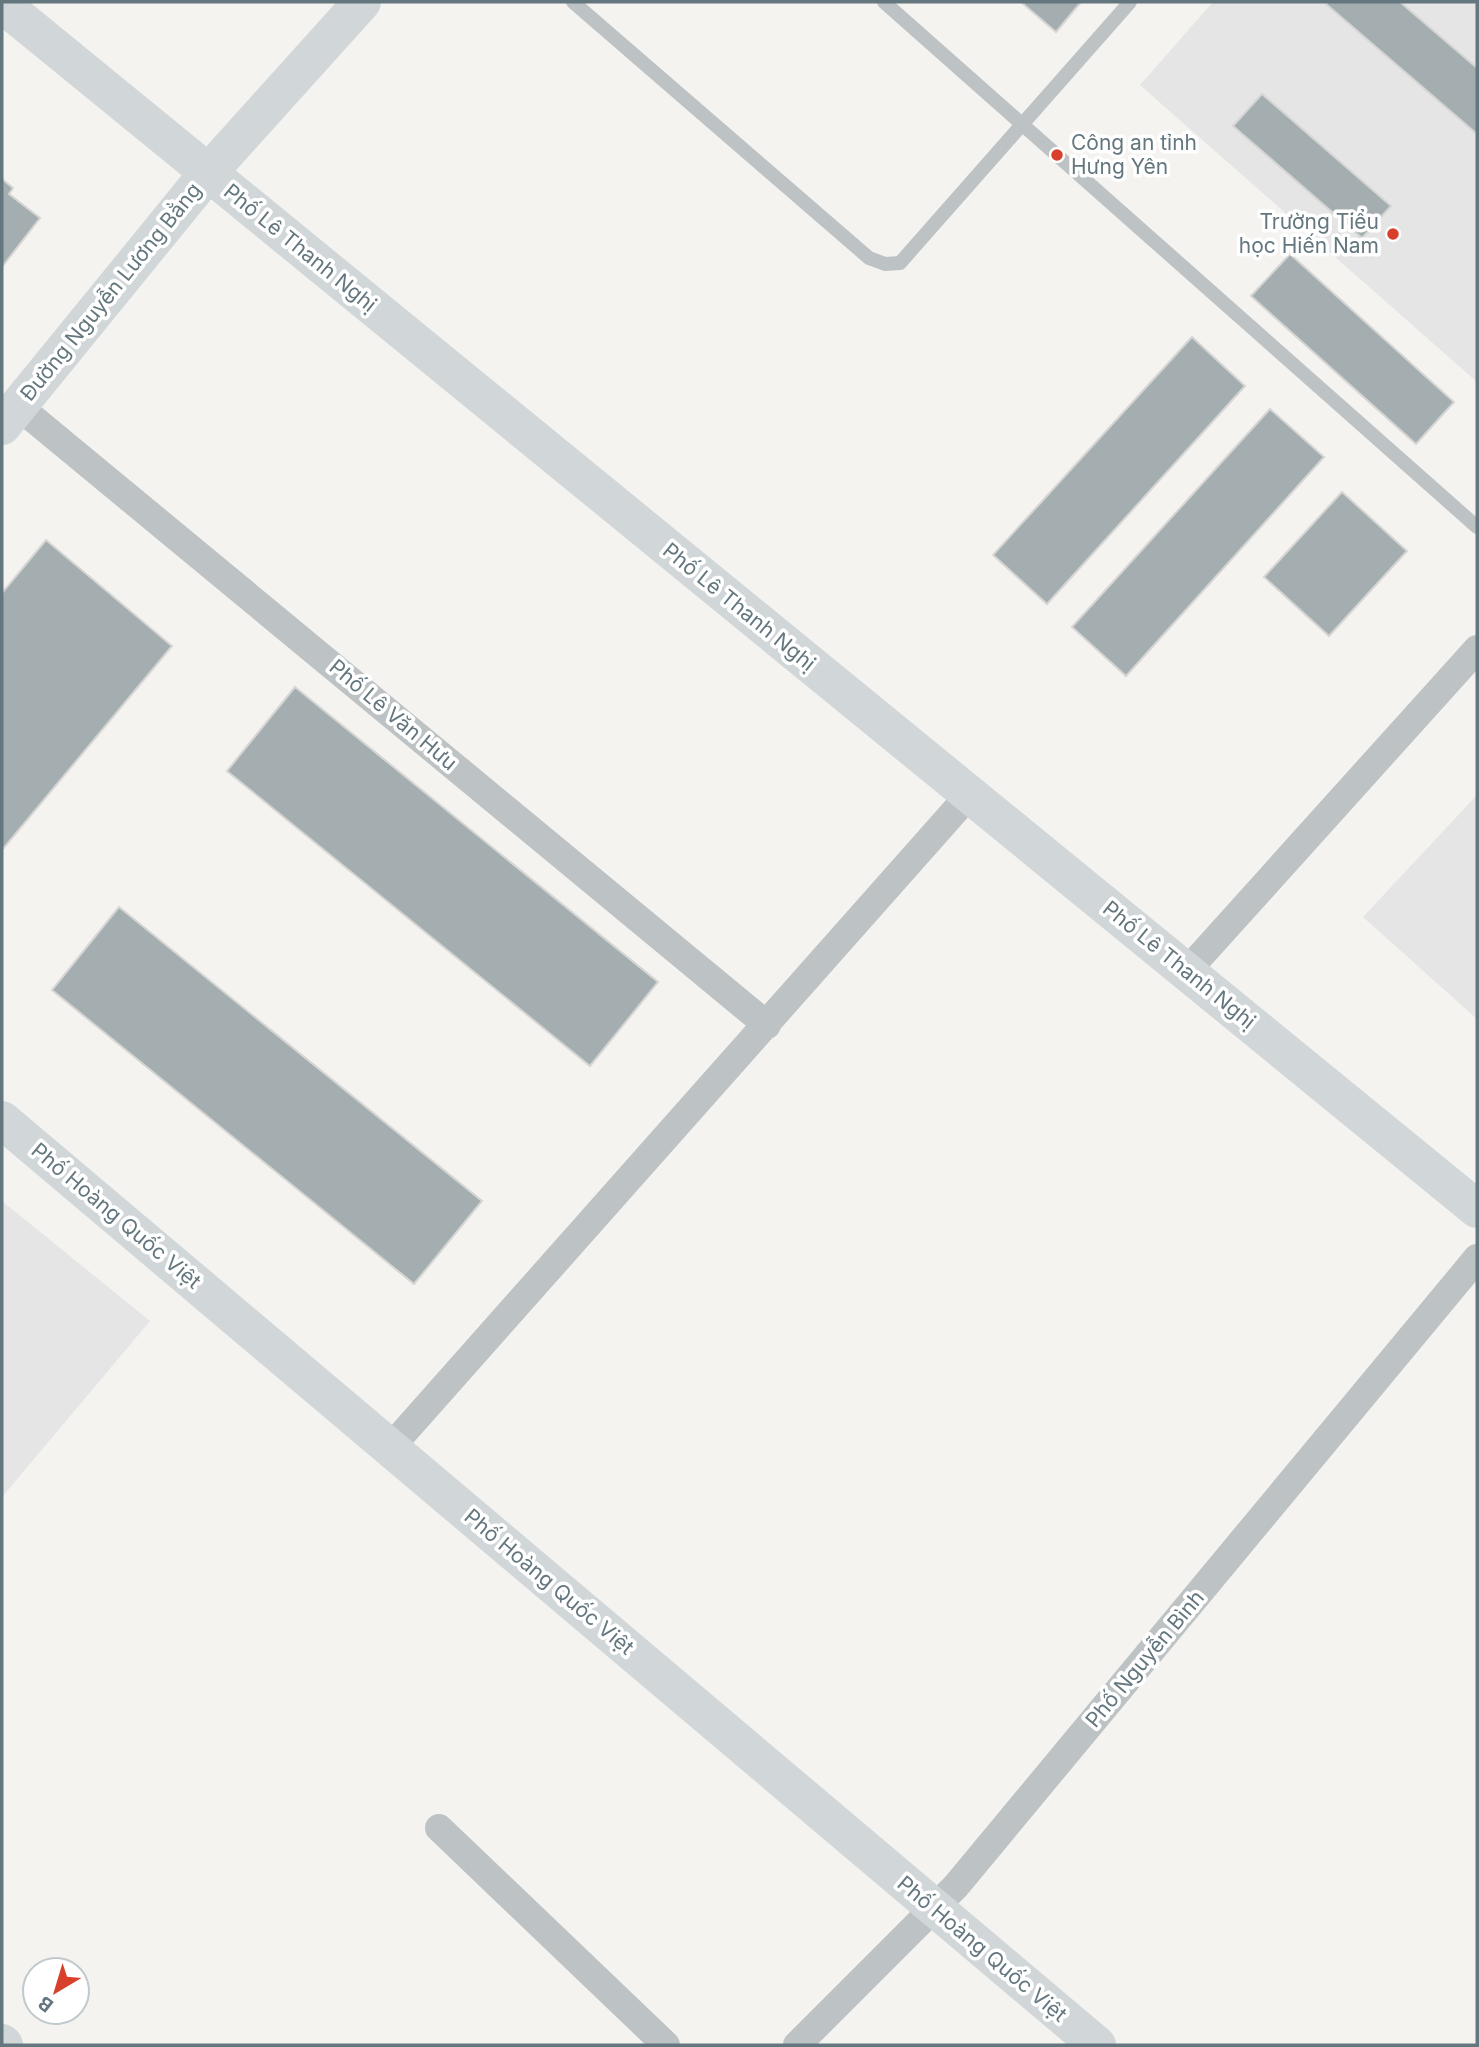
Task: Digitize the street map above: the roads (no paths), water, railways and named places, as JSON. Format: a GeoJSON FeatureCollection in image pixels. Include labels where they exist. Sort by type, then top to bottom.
{"type":"FeatureCollection","features":[{"type":"Feature","properties":{"kind":"street","name":"Đường Nguyễn Lương Bằng"},"geometry":{"type":"LineString","coordinates":[[10,416],[208,173],[362,2]]}},
{"type":"Feature","properties":{"kind":"street","name":"Phố Lê Thanh Nghị"},"geometry":{"type":"LineString","coordinates":[[2,4],[1477,1209]]}},
{"type":"Feature","properties":{"kind":"street","name":"Phố Lê Văn Hưu"},"geometry":{"type":"LineString","coordinates":[[10,416],[767,1025]]}},
{"type":"Feature","properties":{"kind":"street"},"geometry":{"type":"LineString","coordinates":[[1186,972],[1477,649]]}},
{"type":"Feature","properties":{"kind":"street"},"geometry":{"type":"LineString","coordinates":[[390,1448],[970,794]]}},
{"type":"Feature","properties":{"kind":"street","name":"Phố Hoàng Quốc Việt"},"geometry":{"type":"LineString","coordinates":[[2,1120],[1097,2045]]}},
{"type":"Feature","properties":{"kind":"street","name":"Phố Nguyễn Bình"},"geometry":{"type":"LineString","coordinates":[[797,2045],[956,1886],[1477,1258]]}},
{"type":"Feature","properties":{"kind":"street"},"geometry":{"type":"LineString","coordinates":[[439,1828],[666,2045]]}},
{"type":"Feature","properties":{"kind":"lane"},"geometry":{"type":"LineString","coordinates":[[573,2],[869,258],[885,264],[900,263],[1130,2]]}},
{"type":"Feature","properties":{"kind":"lane"},"geometry":{"type":"LineString","coordinates":[[884,2],[1477,527]]}},
{"type":"Feature","properties":{"kind":"place","name":"Công an tỉnh Hưng Yên"},"geometry":{"type":"Point","coordinates":[1057,155]}},
{"type":"Feature","properties":{"kind":"place","name":"Trường Tiểu học Hiến Nam"},"geometry":{"type":"Point","coordinates":[1393,234]}}]}
